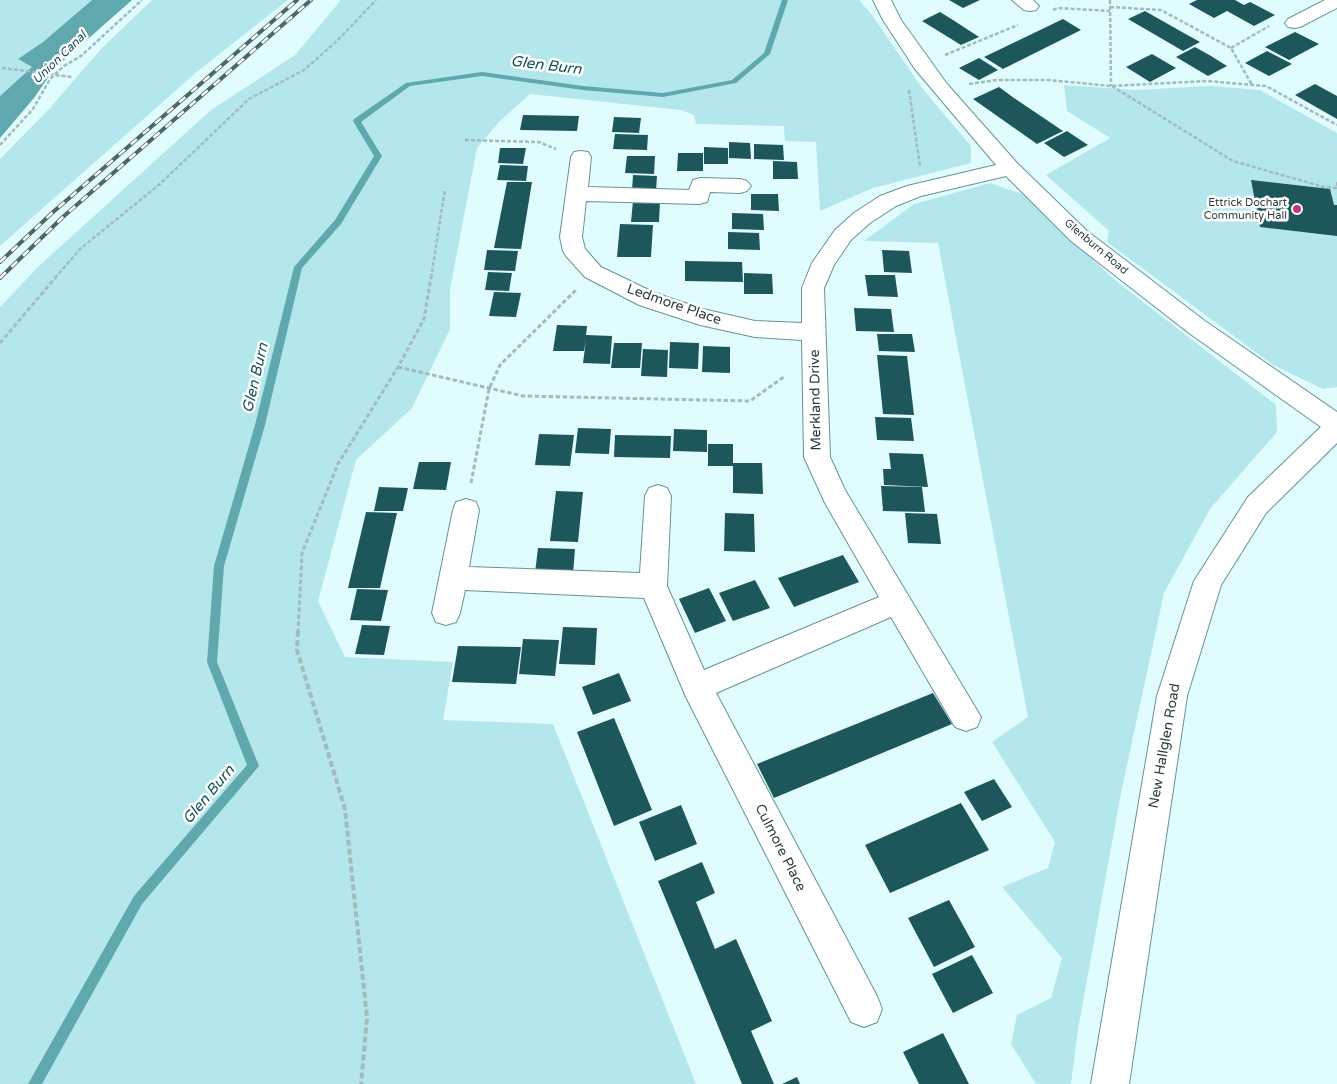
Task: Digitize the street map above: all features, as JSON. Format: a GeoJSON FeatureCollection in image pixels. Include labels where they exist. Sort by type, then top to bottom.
{"type":"FeatureCollection","features":[{"type":"Feature","properties":{"kind":"street","name":"Glenburn Road"},"geometry":{"type":"LineString","coordinates":[[882,0],[892,20],[940,88],[1010,168],[1079,236],[1197,327],[1337,426]]}},
{"type":"Feature","properties":{"kind":"street"},"geometry":{"type":"LineString","coordinates":[[1294,23],[1335,5]]}},
{"type":"Feature","properties":{"kind":"street","name":"Ledmore Place"},"geometry":{"type":"LineString","coordinates":[[581,158],[571,237],[574,252],[593,272],[647,299],[700,317],[814,343]]}},
{"type":"Feature","properties":{"kind":"street","name":"Merkland Drive"},"geometry":{"type":"LineString","coordinates":[[966,717],[834,494],[817,457],[813,288],[823,263],[843,235],[862,218],[888,201],[923,189],[1010,168]]}},
{"type":"Feature","properties":{"kind":"street"},"geometry":{"type":"LineString","coordinates":[[576,194],[699,197],[700,185],[740,186]]}},
{"type":"Feature","properties":{"kind":"street","name":"New Hallglen Road"},"geometry":{"type":"LineString","coordinates":[[1110,1084],[1172,696],[1208,581],[1257,505],[1337,426]]}},
{"type":"Feature","properties":{"kind":"street","name":"Culmore Place"},"geometry":{"type":"LineString","coordinates":[[658,496],[653,586],[697,687],[864,1008]]}},
{"type":"Feature","properties":{"kind":"street"},"geometry":{"type":"LineString","coordinates":[[446,612],[466,510]]}},
{"type":"Feature","properties":{"kind":"street"},"geometry":{"type":"LineString","coordinates":[[453,578],[653,586]]}},
{"type":"Feature","properties":{"kind":"street"},"geometry":{"type":"LineString","coordinates":[[697,687],[897,602]]}},
{"type":"Feature","properties":{"kind":"path"},"geometry":{"type":"LineString","coordinates":[[0,144],[33,109],[50,79],[64,66],[81,56],[142,0]]}},
{"type":"Feature","properties":{"kind":"path"},"geometry":{"type":"LineString","coordinates":[[0,343],[80,249],[160,184],[249,99],[304,70],[337,41],[376,0]]}},
{"type":"Feature","properties":{"kind":"path"},"geometry":{"type":"LineString","coordinates":[[1110,0],[1111,86]]}},
{"type":"Feature","properties":{"kind":"path"},"geometry":{"type":"LineString","coordinates":[[1110,7],[1161,10],[1231,48],[1252,85]]}},
{"type":"Feature","properties":{"kind":"path"},"geometry":{"type":"LineString","coordinates":[[1053,10],[1058,8],[1110,11]]}},
{"type":"Feature","properties":{"kind":"path"},"geometry":{"type":"LineString","coordinates":[[923,189],[907,74],[1025,9]]}},
{"type":"Feature","properties":{"kind":"path"},"geometry":{"type":"LineString","coordinates":[[1231,48],[1284,18],[1294,23]]}},
{"type":"Feature","properties":{"kind":"path"},"geometry":{"type":"LineString","coordinates":[[2,68],[72,77]]}},
{"type":"Feature","properties":{"kind":"path"},"geometry":{"type":"LineString","coordinates":[[940,88],[997,80],[1048,80],[1111,86],[1207,81],[1266,86],[1337,125]]}},
{"type":"Feature","properties":{"kind":"path"},"geometry":{"type":"LineString","coordinates":[[1111,86],[1233,161],[1324,187],[1337,188],[1337,180]]}},
{"type":"Feature","properties":{"kind":"path"},"geometry":{"type":"LineString","coordinates":[[466,140],[539,142],[581,158]]}},
{"type":"Feature","properties":{"kind":"path"},"geometry":{"type":"LineString","coordinates":[[361,1084],[367,1018],[345,808],[297,650],[302,553],[338,464],[398,367],[424,319],[445,189]]}},
{"type":"Feature","properties":{"kind":"path"},"geometry":{"type":"LineString","coordinates":[[466,510],[489,389],[500,365],[593,272]]}},
{"type":"Feature","properties":{"kind":"path"},"geometry":{"type":"LineString","coordinates":[[398,367],[523,396],[750,401],[814,343]]}},
{"type":"Feature","properties":{"kind":"shaded area"},"geometry":{"type":"Polygon","coordinates":[[[0,0],[92,0],[43,42],[18,59],[32,67],[0,96],[0,0]]]}},
{"type":"Feature","properties":{"kind":"shaded area"},"geometry":{"type":"Polygon","coordinates":[[[152,0],[288,0],[199,70],[0,246],[0,159],[49,109],[102,48],[152,0]]]}},
{"type":"Feature","properties":{"kind":"shaded area"},"geometry":{"type":"Polygon","coordinates":[[[341,0],[859,0],[872,15],[922,88],[971,146],[971,163],[873,188],[820,211],[816,142],[785,141],[784,126],[696,124],[694,115],[681,110],[530,94],[500,121],[477,148],[450,289],[450,329],[412,408],[356,460],[318,601],[345,657],[453,662],[443,720],[553,724],[696,1084],[0,1084],[0,307],[40,265],[211,110],[295,55],[341,0]]]}},
{"type":"Feature","properties":{"kind":"shaded area"},"geometry":{"type":"Polygon","coordinates":[[[1064,85],[1134,90],[1211,86],[1260,90],[1337,133],[1337,387],[1323,389],[1273,365],[1107,242],[1109,231],[1046,175],[1110,138],[1067,111],[1064,85]]]}},
{"type":"Feature","properties":{"kind":"shaded area"},"geometry":{"type":"Polygon","coordinates":[[[990,183],[1022,194],[1116,281],[1276,405],[1277,432],[1210,509],[1164,593],[1121,793],[1078,1029],[1071,1084],[1036,1084],[1011,1044],[1017,1015],[1051,998],[1062,958],[1002,887],[1048,868],[1055,842],[992,742],[1028,717],[938,243],[864,241],[914,204],[990,183]]]}},
{"type":"Feature","properties":{"kind":"water","name":"Union Canal"},"geometry":{"type":"Polygon","coordinates":[[[92,0],[132,0],[54,69],[34,98],[0,138],[0,96],[32,67],[18,59],[43,42],[92,0]]]}},
{"type":"Feature","properties":{"kind":"building"},"geometry":{"type":"Polygon","coordinates":[[[949,0],[980,0],[963,8],[949,0]]]}},
{"type":"Feature","properties":{"kind":"building"},"geometry":{"type":"Polygon","coordinates":[[[1197,0],[1235,0],[1244,5],[1250,2],[1275,15],[1254,26],[1227,11],[1214,18],[1189,4],[1197,0]]]}},
{"type":"Feature","properties":{"kind":"building"},"geometry":{"type":"Polygon","coordinates":[[[1145,11],[1200,42],[1183,51],[1128,19],[1145,11]]]}},
{"type":"Feature","properties":{"kind":"building"},"geometry":{"type":"Polygon","coordinates":[[[940,12],[979,37],[961,45],[922,21],[940,12]]]}},
{"type":"Feature","properties":{"kind":"building"},"geometry":{"type":"Polygon","coordinates":[[[1063,19],[1081,30],[1003,69],[984,57],[1063,19]]]}},
{"type":"Feature","properties":{"kind":"building"},"geometry":{"type":"Polygon","coordinates":[[[1295,32],[1319,44],[1289,60],[1265,47],[1295,32]]]}},
{"type":"Feature","properties":{"kind":"building"},"geometry":{"type":"Polygon","coordinates":[[[1195,47],[1227,66],[1208,76],[1176,57],[1195,47]]]}},
{"type":"Feature","properties":{"kind":"building"},"geometry":{"type":"Polygon","coordinates":[[[1267,51],[1292,64],[1269,76],[1245,63],[1267,51]]]}},
{"type":"Feature","properties":{"kind":"building"},"geometry":{"type":"Polygon","coordinates":[[[1152,54],[1176,68],[1150,82],[1126,67],[1152,54]]]}},
{"type":"Feature","properties":{"kind":"building"},"geometry":{"type":"Polygon","coordinates":[[[979,58],[998,70],[979,80],[959,68],[979,58]]]}},
{"type":"Feature","properties":{"kind":"building"},"geometry":{"type":"Polygon","coordinates":[[[1315,84],[1337,96],[1337,119],[1295,95],[1315,84]]]}},
{"type":"Feature","properties":{"kind":"building"},"geometry":{"type":"Polygon","coordinates":[[[999,87],[1063,131],[1037,144],[973,99],[999,87]]]}},
{"type":"Feature","properties":{"kind":"building"},"geometry":{"type":"Polygon","coordinates":[[[523,115],[579,116],[577,131],[520,130],[523,115]]]}},
{"type":"Feature","properties":{"kind":"building"},"geometry":{"type":"Polygon","coordinates":[[[614,117],[641,118],[639,133],[612,132],[614,117]]]}},
{"type":"Feature","properties":{"kind":"building"},"geometry":{"type":"Polygon","coordinates":[[[1067,131],[1088,145],[1064,157],[1044,143],[1067,131]]]}},
{"type":"Feature","properties":{"kind":"building"},"geometry":{"type":"Polygon","coordinates":[[[615,134],[648,135],[647,150],[613,149],[615,134]]]}},
{"type":"Feature","properties":{"kind":"building"},"geometry":{"type":"Polygon","coordinates":[[[729,142],[750,143],[751,159],[729,158],[729,142]]]}},
{"type":"Feature","properties":{"kind":"building"},"geometry":{"type":"Polygon","coordinates":[[[754,144],[783,145],[784,160],[754,159],[754,144]]]}},
{"type":"Feature","properties":{"kind":"building"},"geometry":{"type":"Polygon","coordinates":[[[704,147],[728,148],[728,164],[704,164],[704,147]]]}},
{"type":"Feature","properties":{"kind":"building"},"geometry":{"type":"Polygon","coordinates":[[[500,148],[526,148],[523,164],[498,163],[500,148]]]}},
{"type":"Feature","properties":{"kind":"building"},"geometry":{"type":"Polygon","coordinates":[[[678,153],[703,153],[703,171],[677,171],[678,153]]]}},
{"type":"Feature","properties":{"kind":"building"},"geometry":{"type":"Polygon","coordinates":[[[627,156],[655,156],[654,174],[625,173],[627,156]]]}},
{"type":"Feature","properties":{"kind":"building"},"geometry":{"type":"Polygon","coordinates":[[[773,161],[797,162],[798,179],[773,179],[773,161]]]}},
{"type":"Feature","properties":{"kind":"building"},"geometry":{"type":"Polygon","coordinates":[[[500,165],[528,166],[526,181],[497,180],[500,165]]]}},
{"type":"Feature","properties":{"kind":"building"},"geometry":{"type":"Polygon","coordinates":[[[633,175],[657,176],[656,191],[632,191],[633,175]]]}},
{"type":"Feature","properties":{"kind":"building","name":"Ettrick Dochart Community Hall"},"geometry":{"type":"Polygon","coordinates":[[[1251,180],[1330,189],[1334,205],[1337,205],[1337,236],[1260,227],[1251,180]]]}},
{"type":"Feature","properties":{"kind":"building"},"geometry":{"type":"Polygon","coordinates":[[[507,182],[532,182],[521,249],[494,248],[507,182]]]}},
{"type":"Feature","properties":{"kind":"building"},"geometry":{"type":"Polygon","coordinates":[[[751,194],[778,194],[779,211],[751,210],[751,194]]]}},
{"type":"Feature","properties":{"kind":"building"},"geometry":{"type":"Polygon","coordinates":[[[633,201],[660,201],[659,222],[631,222],[633,201]]]}},
{"type":"Feature","properties":{"kind":"building"},"geometry":{"type":"Polygon","coordinates":[[[732,213],[763,214],[764,230],[732,229],[732,213]]]}},
{"type":"Feature","properties":{"kind":"building"},"geometry":{"type":"Polygon","coordinates":[[[620,224],[653,225],[651,257],[617,257],[620,224]]]}},
{"type":"Feature","properties":{"kind":"building"},"geometry":{"type":"Polygon","coordinates":[[[728,232],[759,233],[760,250],[728,249],[728,232]]]}},
{"type":"Feature","properties":{"kind":"building"},"geometry":{"type":"Polygon","coordinates":[[[487,250],[518,251],[515,271],[484,270],[487,250]]]}},
{"type":"Feature","properties":{"kind":"building"},"geometry":{"type":"Polygon","coordinates":[[[882,250],[909,251],[912,273],[884,272],[882,250]]]}},
{"type":"Feature","properties":{"kind":"building"},"geometry":{"type":"Polygon","coordinates":[[[685,261],[742,262],[743,282],[685,281],[685,261]]]}},
{"type":"Feature","properties":{"kind":"building"},"geometry":{"type":"Polygon","coordinates":[[[488,272],[512,273],[509,291],[485,290],[488,272]]]}},
{"type":"Feature","properties":{"kind":"building"},"geometry":{"type":"Polygon","coordinates":[[[744,273],[772,274],[773,294],[744,294],[744,273]]]}},
{"type":"Feature","properties":{"kind":"building"},"geometry":{"type":"Polygon","coordinates":[[[865,275],[895,275],[898,297],[868,296],[865,275]]]}},
{"type":"Feature","properties":{"kind":"building"},"geometry":{"type":"Polygon","coordinates":[[[494,292],[521,293],[516,317],[489,316],[494,292]]]}},
{"type":"Feature","properties":{"kind":"building"},"geometry":{"type":"Polygon","coordinates":[[[854,308],[891,309],[894,332],[856,331],[854,308]]]}},
{"type":"Feature","properties":{"kind":"building"},"geometry":{"type":"Polygon","coordinates":[[[557,325],[587,326],[586,335],[612,336],[610,364],[583,363],[586,340],[584,351],[553,351],[557,325]]]}},
{"type":"Feature","properties":{"kind":"building"},"geometry":{"type":"Polygon","coordinates":[[[877,334],[912,334],[915,352],[879,351],[877,334]]]}},
{"type":"Feature","properties":{"kind":"building"},"geometry":{"type":"Polygon","coordinates":[[[670,342],[699,343],[698,369],[669,368],[670,342]]]}},
{"type":"Feature","properties":{"kind":"building"},"geometry":{"type":"Polygon","coordinates":[[[614,343],[642,343],[640,368],[611,368],[614,343]]]}},
{"type":"Feature","properties":{"kind":"building"},"geometry":{"type":"Polygon","coordinates":[[[703,346],[730,347],[730,373],[702,372],[703,346]]]}},
{"type":"Feature","properties":{"kind":"building"},"geometry":{"type":"Polygon","coordinates":[[[643,349],[668,350],[667,377],[641,376],[643,349]]]}},
{"type":"Feature","properties":{"kind":"building"},"geometry":{"type":"Polygon","coordinates":[[[877,355],[907,356],[914,415],[883,414],[877,355]]]}},
{"type":"Feature","properties":{"kind":"building"},"geometry":{"type":"Polygon","coordinates":[[[875,417],[911,418],[914,441],[877,440],[875,417]]]}},
{"type":"Feature","properties":{"kind":"building"},"geometry":{"type":"Polygon","coordinates":[[[578,428],[611,429],[609,454],[575,453],[578,428]]]}},
{"type":"Feature","properties":{"kind":"building"},"geometry":{"type":"Polygon","coordinates":[[[674,429],[707,430],[707,452],[673,451],[674,429]]]}},
{"type":"Feature","properties":{"kind":"building"},"geometry":{"type":"Polygon","coordinates":[[[539,434],[574,435],[570,466],[535,465],[539,434]]]}},
{"type":"Feature","properties":{"kind":"building"},"geometry":{"type":"Polygon","coordinates":[[[615,435],[671,436],[670,458],[614,457],[615,435]]]}},
{"type":"Feature","properties":{"kind":"building"},"geometry":{"type":"Polygon","coordinates":[[[708,444],[733,444],[733,463],[762,463],[763,494],[733,493],[733,466],[708,466],[708,444]]]}},
{"type":"Feature","properties":{"kind":"building"},"geometry":{"type":"Polygon","coordinates":[[[889,453],[923,454],[928,487],[884,485],[883,469],[891,469],[889,453]]]}},
{"type":"Feature","properties":{"kind":"building"},"geometry":{"type":"Polygon","coordinates":[[[419,462],[451,462],[446,490],[413,489],[419,462]]]}},
{"type":"Feature","properties":{"kind":"building"},"geometry":{"type":"Polygon","coordinates":[[[881,486],[922,487],[925,512],[883,511],[881,486]]]}},
{"type":"Feature","properties":{"kind":"building"},"geometry":{"type":"Polygon","coordinates":[[[379,487],[408,488],[403,511],[374,511],[379,487]]]}},
{"type":"Feature","properties":{"kind":"building"},"geometry":{"type":"Polygon","coordinates":[[[556,491],[583,492],[578,542],[550,541],[556,491]]]}},
{"type":"Feature","properties":{"kind":"building"},"geometry":{"type":"Polygon","coordinates":[[[366,512],[397,513],[380,588],[348,588],[366,512]]]}},
{"type":"Feature","properties":{"kind":"building"},"geometry":{"type":"Polygon","coordinates":[[[725,513],[754,514],[755,552],[724,551],[725,513]]]}},
{"type":"Feature","properties":{"kind":"building"},"geometry":{"type":"Polygon","coordinates":[[[905,513],[937,514],[941,544],[908,543],[905,513]]]}},
{"type":"Feature","properties":{"kind":"building"},"geometry":{"type":"Polygon","coordinates":[[[538,548],[575,549],[573,574],[535,573],[538,548]]]}},
{"type":"Feature","properties":{"kind":"building"},"geometry":{"type":"Polygon","coordinates":[[[843,555],[859,582],[794,607],[778,578],[843,555]]]}},
{"type":"Feature","properties":{"kind":"building"},"geometry":{"type":"Polygon","coordinates":[[[755,580],[770,608],[733,621],[719,593],[755,580]]]}},
{"type":"Feature","properties":{"kind":"building"},"geometry":{"type":"Polygon","coordinates":[[[709,588],[726,621],[695,633],[679,599],[709,588]]]}},
{"type":"Feature","properties":{"kind":"building"},"geometry":{"type":"Polygon","coordinates":[[[357,589],[388,590],[381,621],[350,620],[357,589]]]}},
{"type":"Feature","properties":{"kind":"building"},"geometry":{"type":"Polygon","coordinates":[[[362,625],[390,626],[384,655],[355,654],[362,625]]]}},
{"type":"Feature","properties":{"kind":"building"},"geometry":{"type":"Polygon","coordinates":[[[563,627],[597,628],[595,665],[559,664],[563,627]]]}},
{"type":"Feature","properties":{"kind":"building"},"geometry":{"type":"Polygon","coordinates":[[[523,639],[559,640],[555,676],[519,674],[523,639]]]}},
{"type":"Feature","properties":{"kind":"building"},"geometry":{"type":"Polygon","coordinates":[[[458,646],[521,647],[516,684],[452,682],[458,646]]]}},
{"type":"Feature","properties":{"kind":"building"},"geometry":{"type":"Polygon","coordinates":[[[619,673],[631,701],[593,715],[582,687],[619,673]]]}},
{"type":"Feature","properties":{"kind":"building"},"geometry":{"type":"Polygon","coordinates":[[[933,693],[952,724],[774,798],[757,764],[933,693]]]}},
{"type":"Feature","properties":{"kind":"building"},"geometry":{"type":"Polygon","coordinates":[[[614,718],[652,810],[614,826],[577,732],[614,718]]]}},
{"type":"Feature","properties":{"kind":"building"},"geometry":{"type":"Polygon","coordinates":[[[994,779],[1012,807],[982,821],[964,792],[994,779]]]}},
{"type":"Feature","properties":{"kind":"building"},"geometry":{"type":"Polygon","coordinates":[[[961,803],[989,850],[890,893],[865,845],[961,803]]]}},
{"type":"Feature","properties":{"kind":"building"},"geometry":{"type":"Polygon","coordinates":[[[681,805],[697,844],[655,861],[639,822],[681,805]]]}},
{"type":"Feature","properties":{"kind":"building"},"geometry":{"type":"Polygon","coordinates":[[[702,862],[715,893],[696,902],[715,949],[736,939],[772,1021],[751,1031],[774,1084],[742,1084],[658,881],[702,862]]]}},
{"type":"Feature","properties":{"kind":"building"},"geometry":{"type":"Polygon","coordinates":[[[949,900],[975,947],[934,967],[908,918],[949,900]]]}},
{"type":"Feature","properties":{"kind":"building"},"geometry":{"type":"Polygon","coordinates":[[[972,955],[993,993],[953,1013],[932,974],[972,955]]]}},
{"type":"Feature","properties":{"kind":"building"},"geometry":{"type":"Polygon","coordinates":[[[943,1033],[969,1084],[919,1084],[903,1052],[943,1033]]]}},
{"type":"Feature","properties":{"kind":"building"},"geometry":{"type":"Polygon","coordinates":[[[797,1077],[800,1084],[782,1084],[797,1077]]]}},
{"type":"Feature","properties":{"kind":"waterway","name":"Glen Burn"},"geometry":{"type":"LineString","coordinates":[[35,1084],[138,900],[253,766],[212,662],[219,566],[260,425],[298,267],[338,222],[378,156],[357,121],[408,84],[482,74],[583,88],[663,95],[734,82],[767,54],[785,0]]}},
{"type":"Feature","properties":{"kind":"railway"},"geometry":{"type":"LineString","coordinates":[[0,262],[52,213],[297,0]]}},
{"type":"Feature","properties":{"kind":"railway"},"geometry":{"type":"LineString","coordinates":[[0,278],[64,216],[311,0]]}},
{"type":"Feature","properties":{"kind":"place","name":"Ettrick Dochart Community Hall"},"geometry":{"type":"Point","coordinates":[1297,209]}}]}
